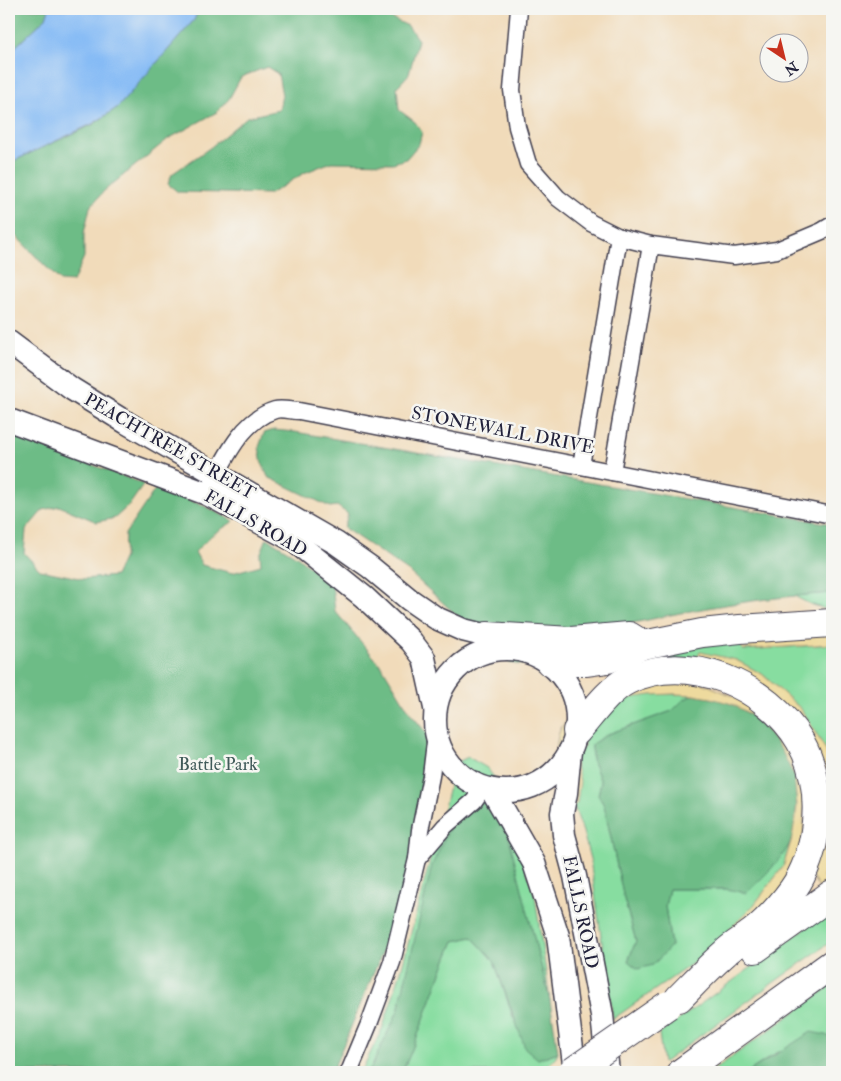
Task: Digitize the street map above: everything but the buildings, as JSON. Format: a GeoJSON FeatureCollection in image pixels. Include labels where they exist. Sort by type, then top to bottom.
{"type":"FeatureCollection","features":[{"type":"Feature","properties":{"kind":"highway"},"geometry":{"type":"LineString","coordinates":[[550,662],[587,662],[608,659],[643,645],[702,633],[832,623]]}},
{"type":"Feature","properties":{"kind":"highway"},"geometry":{"type":"LineString","coordinates":[[498,642],[629,636],[643,645]]}},
{"type":"Feature","properties":{"kind":"highway"},"geometry":{"type":"LineString","coordinates":[[574,741],[608,696],[626,681],[648,672],[678,668],[706,672],[737,684],[761,699],[783,718],[800,742],[812,770],[816,797],[816,825],[811,851],[801,876],[787,897],[754,932],[726,951],[674,1002]]}},
{"type":"Feature","properties":{"kind":"highway"},"geometry":{"type":"LineString","coordinates":[[574,1072],[674,1002],[721,973],[832,894]]}},
{"type":"Feature","properties":{"kind":"highway"},"geometry":{"type":"LineString","coordinates":[[682,1072],[832,964]]}},
{"type":"Feature","properties":{"kind":"main road","name":"PEACHTREE STREET"},"geometry":{"type":"LineString","coordinates":[[9,342],[72,389],[127,424],[212,484],[336,543]]}},
{"type":"Feature","properties":{"kind":"main road","name":"FALLS ROAD"},"geometry":{"type":"LineString","coordinates":[[9,420],[212,484],[325,564],[391,620],[411,640],[424,658],[435,708]]}},
{"type":"Feature","properties":{"kind":"main road","name":"FALLS ROAD"},"geometry":{"type":"LineString","coordinates":[[336,543],[436,618],[498,642]]}},
{"type":"Feature","properties":{"kind":"main road"},"geometry":{"type":"LineString","coordinates":[[498,642],[537,655],[550,662],[563,676],[573,693],[578,711],[574,741],[560,767],[546,779],[529,788],[511,791],[488,789],[466,779],[452,767],[442,751],[436,734],[435,708],[442,689],[453,672],[469,658],[489,650],[498,642]]}},
{"type":"Feature","properties":{"kind":"main road","name":"FALLS ROAD"},"geometry":{"type":"LineString","coordinates":[[574,741],[562,813],[564,835],[575,876],[602,1015],[608,1072]]}},
{"type":"Feature","properties":{"kind":"main road"},"geometry":{"type":"LineString","coordinates":[[488,789],[534,863],[558,936],[574,1072]]}},
{"type":"Feature","properties":{"kind":"street"},"geometry":{"type":"LineString","coordinates":[[519,9],[512,90],[517,127],[528,164],[558,198],[592,223],[620,238],[651,246],[734,256],[777,250],[832,225]]}},
{"type":"Feature","properties":{"kind":"street"},"geometry":{"type":"LineString","coordinates":[[582,466],[620,238]]}},
{"type":"Feature","properties":{"kind":"street"},"geometry":{"type":"LineString","coordinates":[[612,472],[651,246]]}},
{"type":"Feature","properties":{"kind":"street","name":"STONEWALL DRIVE"},"geometry":{"type":"LineString","coordinates":[[212,484],[228,454],[242,435],[258,418],[277,409],[299,411],[832,515]]}},
{"type":"Feature","properties":{"kind":"street"},"geometry":{"type":"LineString","coordinates":[[349,1072],[370,1024],[392,962],[417,859],[436,734]]}},
{"type":"Feature","properties":{"kind":"street"},"geometry":{"type":"LineString","coordinates":[[417,859],[445,826],[488,789]]}},
{"type":"Feature","properties":{"kind":"green space"},"geometry":{"type":"Polygon","coordinates":[[[9,9],[49,9],[46,18],[9,53],[9,9]]]}},
{"type":"Feature","properties":{"kind":"green space"},"geometry":{"type":"Polygon","coordinates":[[[199,9],[383,9],[393,19],[408,26],[418,40],[409,74],[397,87],[399,110],[415,122],[422,132],[419,144],[406,159],[393,163],[331,162],[304,173],[270,194],[178,192],[168,184],[172,174],[211,147],[247,117],[279,110],[282,95],[278,74],[267,67],[241,77],[229,99],[217,112],[168,139],[104,191],[90,207],[84,233],[84,257],[73,282],[60,281],[9,229],[9,163],[94,124],[118,107],[194,20],[199,9]]]}},
{"type":"Feature","properties":{"kind":"green space"},"geometry":{"type":"Polygon","coordinates":[[[274,430],[295,432],[832,524],[832,593],[786,597],[693,610],[626,624],[592,636],[546,660],[522,664],[509,663],[408,571],[344,528],[348,514],[337,506],[330,507],[268,477],[262,463],[259,447],[264,433],[274,430]]]}},
{"type":"Feature","properties":{"kind":"green space","name":"Battle Park"},"geometry":{"type":"Polygon","coordinates":[[[9,434],[144,484],[130,504],[115,518],[97,522],[59,506],[43,510],[26,530],[24,553],[40,570],[84,579],[115,576],[124,557],[125,534],[156,488],[202,505],[234,521],[212,535],[195,552],[202,565],[232,573],[261,565],[260,555],[267,538],[298,557],[332,585],[335,611],[383,668],[411,714],[436,745],[417,844],[388,939],[332,1072],[9,1072],[9,434]]]}},
{"type":"Feature","properties":{"kind":"green space"},"geometry":{"type":"Polygon","coordinates":[[[832,593],[832,611],[810,604],[794,596],[832,593]]]}},
{"type":"Feature","properties":{"kind":"green space"},"geometry":{"type":"Polygon","coordinates":[[[750,638],[743,650],[832,644],[832,773],[826,750],[801,709],[762,674],[736,660],[697,659],[636,664],[633,657],[750,638]]]}},
{"type":"Feature","properties":{"kind":"green space"},"geometry":{"type":"Polygon","coordinates":[[[693,695],[683,700],[672,711],[608,734],[592,744],[592,759],[601,782],[598,795],[604,805],[624,899],[636,941],[628,961],[671,946],[665,906],[669,889],[727,889],[746,893],[781,856],[792,838],[783,867],[754,905],[730,929],[736,933],[613,1019],[590,859],[574,806],[574,760],[584,745],[582,731],[608,706],[634,696],[693,695]]]}},
{"type":"Feature","properties":{"kind":"green space"},"geometry":{"type":"Polygon","coordinates":[[[693,695],[724,701],[743,710],[753,717],[779,745],[794,777],[796,808],[794,831],[789,846],[784,853],[746,893],[727,889],[669,889],[665,906],[671,946],[653,965],[638,969],[628,961],[636,941],[624,899],[604,805],[598,795],[601,782],[592,759],[592,744],[608,734],[672,711],[683,700],[693,695]]]}},
{"type":"Feature","properties":{"kind":"green space"},"geometry":{"type":"Polygon","coordinates":[[[468,757],[487,768],[496,780],[535,896],[550,1001],[518,875],[416,940],[398,1011],[369,1072],[361,1072],[383,1027],[401,971],[451,780],[458,762],[468,757]]]}},
{"type":"Feature","properties":{"kind":"green space"},"geometry":{"type":"Polygon","coordinates":[[[481,794],[506,826],[550,1001],[558,1052],[538,1059],[525,1048],[494,961],[472,937],[454,941],[402,1072],[369,1072],[398,1011],[432,865],[464,797],[481,794]]]}},
{"type":"Feature","properties":{"kind":"green space"},"geometry":{"type":"Polygon","coordinates":[[[832,844],[832,872],[823,878],[832,844]]]}},
{"type":"Feature","properties":{"kind":"green space"},"geometry":{"type":"Polygon","coordinates":[[[832,909],[832,941],[663,1063],[659,1034],[832,909]]]}},
{"type":"Feature","properties":{"kind":"green space"},"geometry":{"type":"Polygon","coordinates":[[[472,937],[494,961],[513,1017],[538,1059],[558,1052],[554,1060],[538,1072],[402,1072],[454,941],[472,937]]]}},
{"type":"Feature","properties":{"kind":"green space"},"geometry":{"type":"Polygon","coordinates":[[[832,985],[832,1039],[826,1035],[776,1053],[748,1072],[711,1072],[832,985]]]}},
{"type":"Feature","properties":{"kind":"green space"},"geometry":{"type":"Polygon","coordinates":[[[811,1032],[826,1035],[832,1039],[832,1070],[830,1072],[748,1072],[811,1032]]]}},
{"type":"Feature","properties":{"kind":"sand"},"geometry":{"type":"Polygon","coordinates":[[[832,631],[832,644],[743,650],[739,642],[832,631]]]}},
{"type":"Feature","properties":{"kind":"sand"},"geometry":{"type":"Polygon","coordinates":[[[700,652],[736,660],[762,674],[801,709],[826,750],[832,773],[832,844],[823,877],[832,872],[832,878],[819,888],[812,876],[815,755],[697,659],[700,652]]]}},
{"type":"Feature","properties":{"kind":"sand"},"geometry":{"type":"Polygon","coordinates":[[[653,682],[700,682],[752,704],[787,741],[800,766],[805,793],[803,843],[780,893],[736,932],[729,930],[754,905],[783,867],[792,838],[797,806],[794,776],[782,751],[768,731],[750,714],[732,704],[693,695],[651,695],[629,698],[611,704],[582,731],[584,745],[574,760],[580,781],[577,803],[574,806],[561,778],[557,749],[558,736],[563,725],[569,719],[591,707],[653,682]]]}},
{"type":"Feature","properties":{"kind":"water"},"geometry":{"type":"Polygon","coordinates":[[[49,9],[199,9],[194,20],[118,107],[94,123],[9,163],[9,53],[46,18],[49,9]]]}}]}
